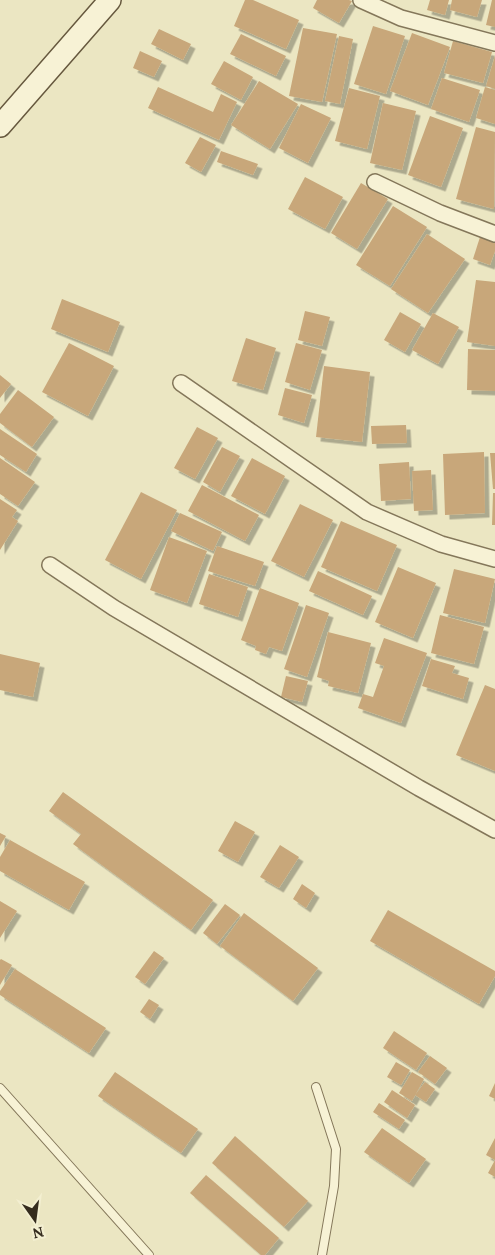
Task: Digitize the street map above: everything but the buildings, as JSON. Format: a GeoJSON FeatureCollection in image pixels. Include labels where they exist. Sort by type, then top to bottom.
{"type":"FeatureCollection","features":[{"type":"Feature","properties":{"kind":"street"},"geometry":{"type":"LineString","coordinates":[[0,126],[110,0]]}},
{"type":"Feature","properties":{"kind":"street"},"geometry":{"type":"LineString","coordinates":[[361,0],[401,18],[495,43]]}},
{"type":"Feature","properties":{"kind":"street"},"geometry":{"type":"LineString","coordinates":[[376,182],[440,213],[495,234]]}},
{"type":"Feature","properties":{"kind":"street"},"geometry":{"type":"LineString","coordinates":[[180,383],[367,512],[441,544],[495,558]]}},
{"type":"Feature","properties":{"kind":"street"},"geometry":{"type":"LineString","coordinates":[[50,565],[123,613],[419,788],[495,830]]}},
{"type":"Feature","properties":{"kind":"lane"},"geometry":{"type":"LineString","coordinates":[[316,1087],[336,1149],[334,1186],[322,1255]]}},
{"type":"Feature","properties":{"kind":"lane"},"geometry":{"type":"LineString","coordinates":[[0,1088],[150,1255]]}}]}
